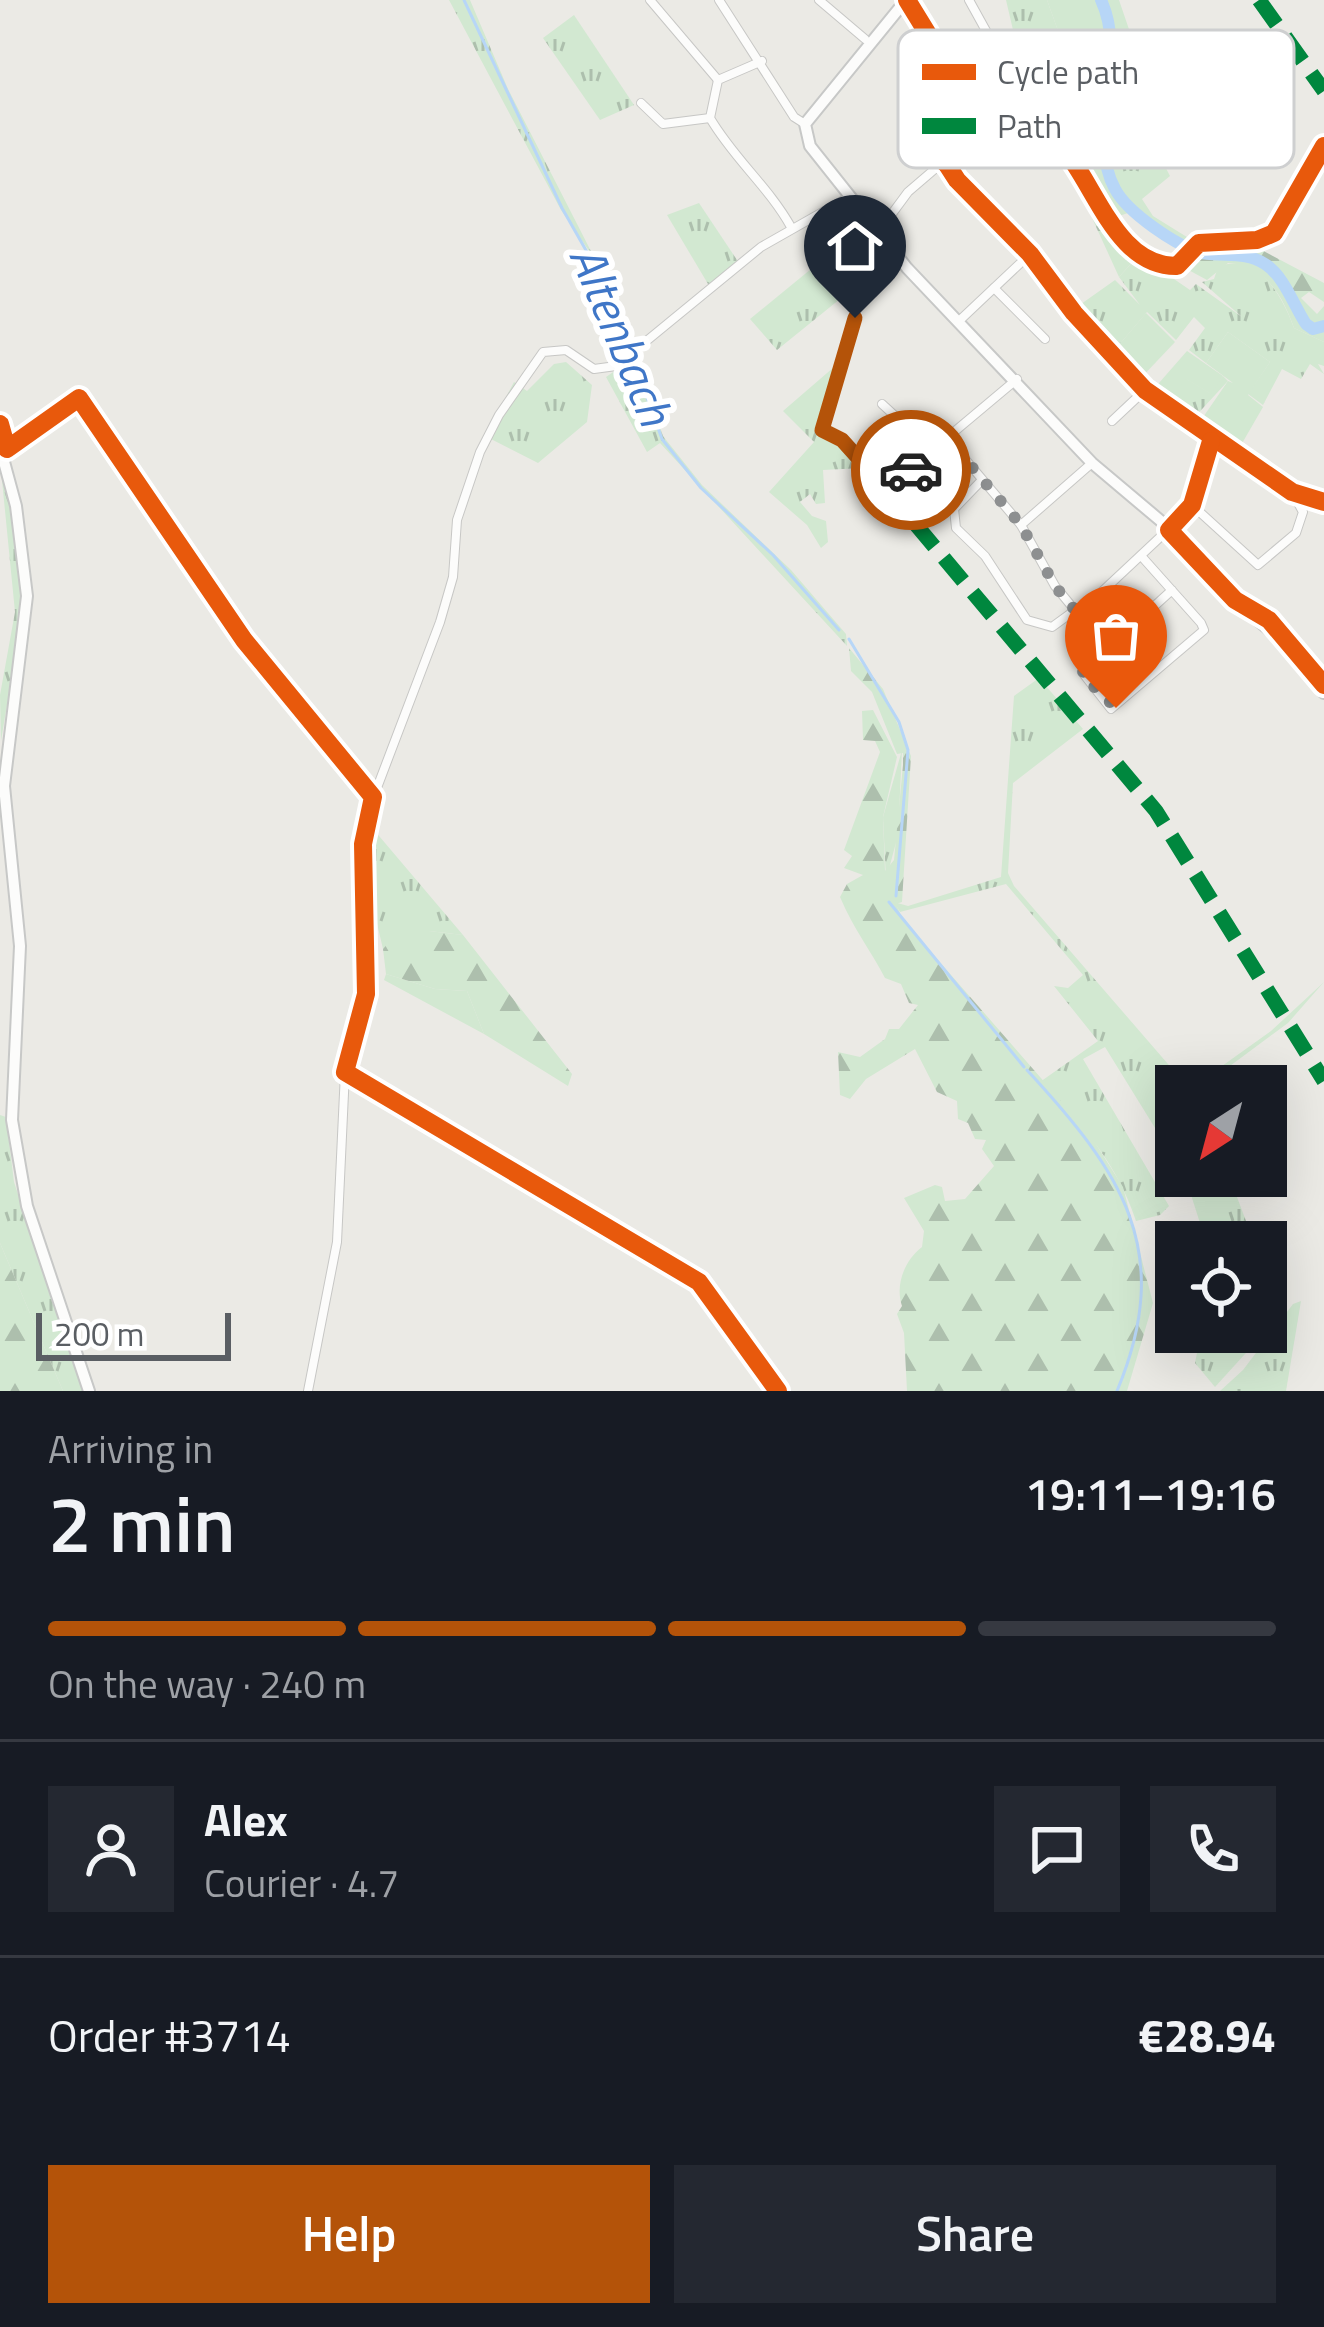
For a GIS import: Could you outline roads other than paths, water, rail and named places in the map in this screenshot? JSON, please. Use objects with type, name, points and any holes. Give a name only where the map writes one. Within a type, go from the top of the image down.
[{"type":"main road","points":[[907,0],[805,124],[810,146],[878,234],[1092,463],[1169,530],[1238,604],[1278,637],[1324,693]]},
{"type":"main road","points":[[1075,168],[1134,247],[1156,263],[1181,262],[1199,243],[1257,240],[1274,233],[1324,146]]},
{"type":"main road","points":[[0,447],[16,506],[26,596],[4,774],[20,946],[12,1120],[27,1206],[89,1391]]},
{"type":"street","points":[[650,0],[718,80]]},
{"type":"street","points":[[719,0],[794,116],[805,124]]},
{"type":"street","points":[[820,0],[865,39]]},
{"type":"street","points":[[907,0],[925,30]]},
{"type":"street","points":[[969,0],[986,30]]},
{"type":"street","points":[[718,80],[762,61]]},
{"type":"street","points":[[718,80],[710,118],[736,160],[771,191],[791,227]]},
{"type":"street","points":[[641,103],[663,124],[710,118]]},
{"type":"street","points":[[938,168],[908,192],[878,234],[822,430],[842,440],[886,489],[1017,378]]},
{"type":"street","points":[[949,168],[1030,254],[1074,314],[1145,390],[1301,504],[1296,532],[1258,565],[1192,505]]},
{"type":"street","points":[[308,1391],[337,1242],[344,1072],[366,994],[364,822],[440,622],[453,577],[457,520],[499,416],[543,352],[566,350],[600,370],[629,356],[691,299],[791,227],[850,197]]},
{"type":"street","points":[[959,321],[1030,254]]},
{"type":"street","points":[[994,288],[1045,340]]},
{"type":"street","points":[[1112,421],[1145,390]]},
{"type":"street","points":[[882,404],[933,451]]},
{"type":"street","points":[[948,439],[1021,525],[1075,613],[1107,649]]},
{"type":"street","points":[[981,481],[953,509],[959,534],[985,556],[1027,620],[1052,627],[1143,558],[1192,505],[1211,441]]},
{"type":"street","points":[[1021,525],[1092,463]]},
{"type":"street","points":[[1143,558],[1172,590],[1203,632],[1114,710],[1081,674],[1172,590]]},
{"type":"waterway","name":"Altenbach","points":[[464,0],[562,208],[604,282],[631,349]]},
{"type":"waterway","points":[[1101,0],[1109,30]]},
{"type":"waterway","points":[[1107,168],[1121,198],[1154,227],[1203,253],[1250,257],[1265,264],[1306,324],[1313,329],[1324,326]]},
{"type":"waterway","name":"Altenbach","points":[[633,359],[662,439],[701,488],[773,555],[839,630]]},
{"type":"waterway","name":"Altenbach","points":[[849,639],[899,722],[908,750],[896,896]]},
{"type":"waterway","name":"Altenbach","points":[[889,902],[1024,1067]]},
{"type":"waterway","name":"Altenbach","points":[[1027,1070],[1089,1143],[1129,1216],[1139,1254],[1141,1296],[1134,1341],[1117,1391]]}]
